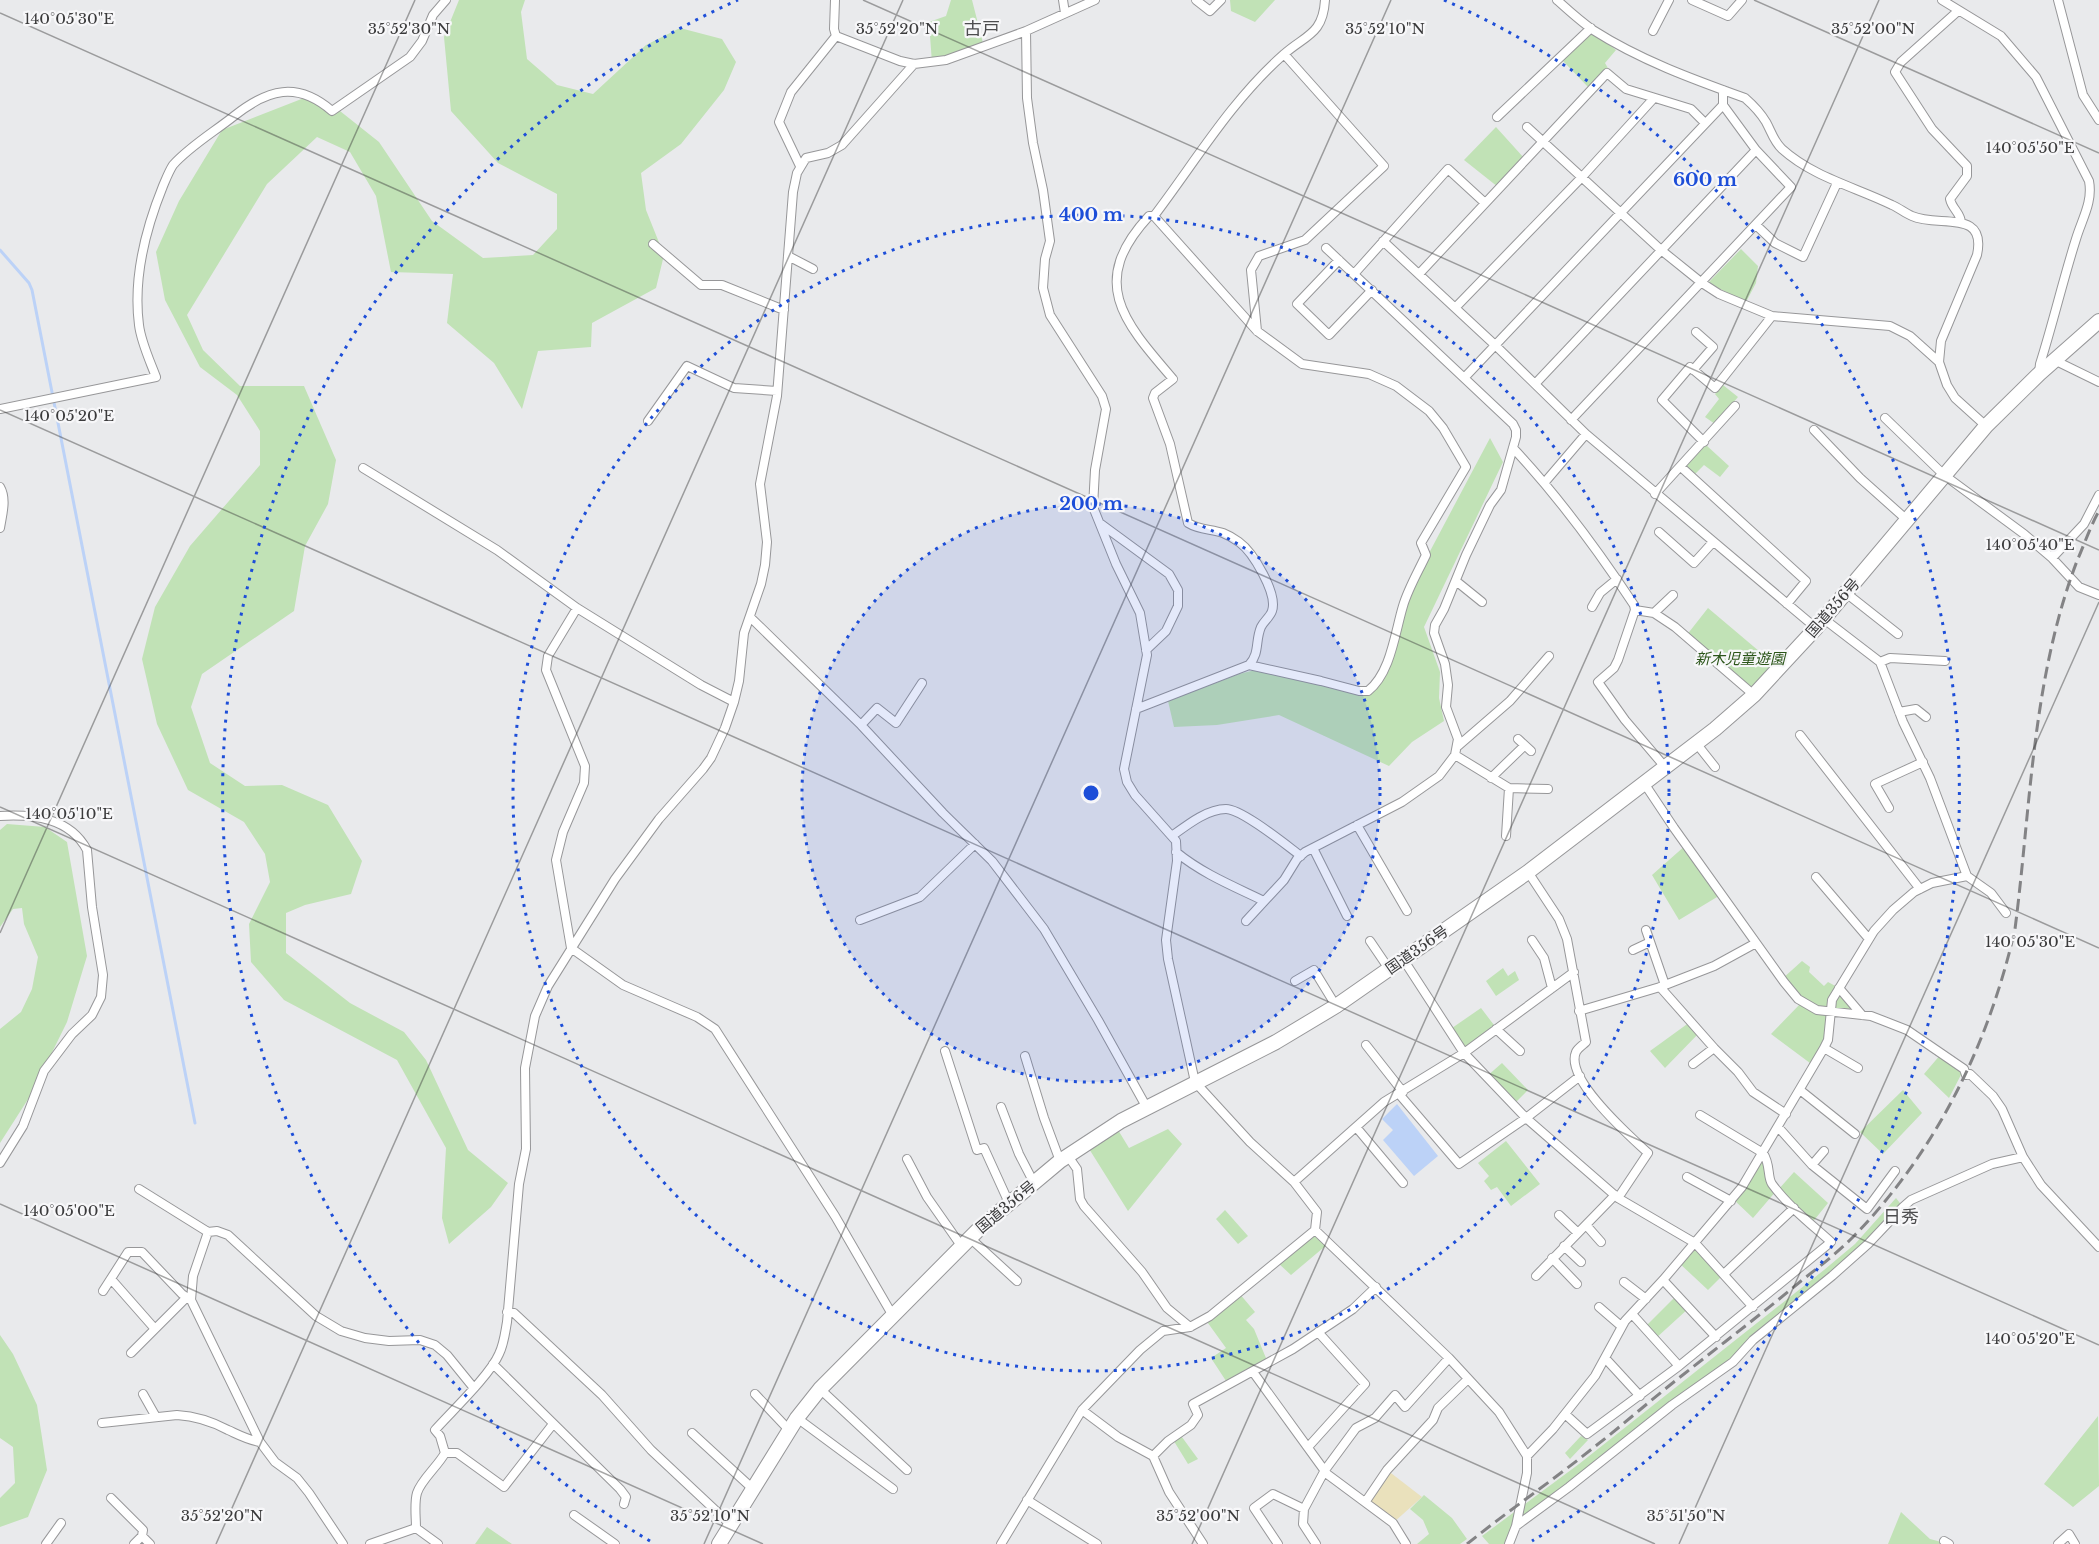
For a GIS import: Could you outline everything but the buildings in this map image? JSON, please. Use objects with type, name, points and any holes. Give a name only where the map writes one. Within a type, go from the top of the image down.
[{"type":"highway","name":"国道356号","points":[[719,1544],[789,1430],[820,1389],[966,1242],[1009,1203],[1064,1159],[1121,1121],[1276,1042],[1336,1006],[1527,872],[1696,743],[1754,695],[1820,624],[1986,426],[2054,360],[2099,321]]},
{"type":"street","points":[[0,409],[156,377],[139,327],[138,292],[141,261],[155,205],[171,167],[252,102],[278,92],[303,93],[319,99],[332,111],[410,57],[422,41],[433,15],[446,0]]},
{"type":"street","points":[[835,0],[834,29],[836,36]]},
{"type":"street","points":[[1063,0],[1065,13]]},
{"type":"street","points":[[836,36],[900,62],[914,64],[946,60],[1026,32],[1095,0]]},
{"type":"street","points":[[1196,0],[1210,11],[1221,0]]},
{"type":"street","points":[[1136,709],[1249,665],[1256,657],[1257,639],[1261,626],[1272,610],[1266,579],[1247,550],[1239,542],[1223,534],[1195,527],[1188,522],[1170,444],[1153,398],[1155,393],[1173,379],[1146,348],[1120,306],[1116,273],[1119,261],[1134,232],[1149,216],[1154,216],[1244,93],[1284,54],[1319,26],[1324,14],[1325,0]]},
{"type":"street","points":[[1557,0],[1591,28],[1662,67],[1745,98],[1754,106],[1778,145],[1837,183],[1892,205],[1913,217],[1967,224],[1978,234],[1980,243],[1977,255],[1941,341],[1939,362],[1947,385],[1955,398],[1986,426]]},
{"type":"street","points":[[1653,31],[1669,0]]},
{"type":"street","points":[[1692,0],[1728,16],[1742,0]]},
{"type":"street","points":[[1942,0],[2001,36],[2036,77],[2089,181],[2091,192],[2089,204],[2077,237],[2039,374]]},
{"type":"street","points":[[2058,0],[2083,95],[2099,120]]},
{"type":"street","points":[[1958,11],[1901,62],[1895,72],[1932,129],[1967,166],[1967,176],[1950,199],[1951,205],[1961,218],[1961,223]]},
{"type":"street","points":[[1497,117],[1591,28]]},
{"type":"street","points":[[1001,1544],[1082,1410],[1140,1350],[1163,1331],[1190,1327],[1225,1304],[1315,1230],[1317,1212],[1294,1182],[1250,1142],[1196,1082],[1168,959],[1166,940],[1177,861],[1176,841],[1135,795],[1127,782],[1124,769],[1147,655],[1140,613],[1116,564],[1093,507],[1095,470],[1106,409],[1102,396],[1050,315],[1044,288],[1045,259],[1050,241],[1027,98],[1026,32]]},
{"type":"street","points":[[800,166],[779,122],[791,92],[836,36]]},
{"type":"street","points":[[1257,331],[1251,270],[1259,256],[1305,240],[1384,166],[1284,54]]},
{"type":"street","points":[[416,1528],[418,1490],[445,1453],[440,1436],[435,1430],[493,1364],[503,1344],[519,1184],[526,1149],[525,1068],[540,1002],[571,948],[634,851],[711,758],[734,702],[739,681],[744,633],[765,565],[767,542],[760,484],[777,391],[793,192],[800,166],[806,158],[828,153],[842,146],[914,64]]},
{"type":"street","points":[[1419,274],[1607,73],[1626,88],[1690,109],[1705,123]]},
{"type":"street","points":[[1571,420],[1791,187],[1756,150],[1723,105],[1723,90]]},
{"type":"street","points":[[1455,308],[1583,176],[1654,98]]},
{"type":"street","points":[[1465,377],[1723,105]]},
{"type":"street","points":[[1527,127],[1544,140],[1661,250],[1702,283],[1726,298],[1772,316],[1890,326],[1910,336],[1939,362]]},
{"type":"street","points":[[1535,384],[1756,150]]},
{"type":"street","points":[[1354,274],[1448,169],[1485,203]]},
{"type":"street","points":[[1756,225],[1775,243],[1803,257],[1837,183]]},
{"type":"street","points":[[1154,216],[1257,331],[1302,364],[1369,375],[1396,386],[1429,411],[1443,428],[1466,467],[1421,543],[1426,555],[1403,606],[1394,647],[1374,687],[1368,691],[1359,691],[1249,665]]},
{"type":"street","points":[[1383,241],[1586,434],[1656,494],[1787,604],[1880,662],[1899,712],[1923,762],[1967,876],[1991,893],[2006,913]]},
{"type":"street","points":[[653,244],[701,285],[722,285],[784,310]]},
{"type":"street","points":[[1326,248],[1465,377],[1513,424],[1516,430],[1514,448],[1501,490],[1490,505],[1435,625],[1434,633],[1445,664],[1448,685],[1446,707],[1458,739],[1457,751]]},
{"type":"street","points":[[788,256],[813,269]]},
{"type":"street","points":[[1339,260],[1297,304],[1329,335],[1371,290]]},
{"type":"street","points":[[1704,442],[1662,400],[1690,367],[1715,388],[1772,316]]},
{"type":"street","points":[[1693,370],[1713,346],[1696,332]]},
{"type":"street","points":[[2054,360],[2099,382]]},
{"type":"street","points":[[648,421],[687,366],[734,388],[777,391]]},
{"type":"street","points":[[1656,494],[1736,406]]},
{"type":"street","points":[[1885,418],[1944,475],[2024,534],[2052,558],[2079,587],[2099,595]]},
{"type":"street","points":[[1814,430],[1860,478],[1907,520]]},
{"type":"street","points":[[1545,482],[1586,434]]},
{"type":"street","points":[[1514,448],[1545,482],[1598,549],[1634,605],[1635,610],[1618,660],[1614,668],[1599,682],[1625,720],[1665,767]]},
{"type":"street","points":[[1680,467],[1806,581],[1787,604]]},
{"type":"street","points":[[363,468],[497,550],[577,608],[701,685],[734,702]]},
{"type":"street","points":[[0,487],[3,491],[3,511],[0,528]]},
{"type":"street","points":[[2052,558],[2084,524],[2099,495]]},
{"type":"street","points":[[1099,522],[1169,574],[1178,590],[1178,606],[1166,631],[1146,650]]},
{"type":"street","points":[[1659,532],[1694,563],[1713,542]]},
{"type":"street","points":[[1592,607],[1600,593],[1617,579]]},
{"type":"street","points":[[1456,581],[1482,602]]},
{"type":"street","points":[[1846,593],[1898,634]]},
{"type":"street","points":[[1654,613],[1673,595]]},
{"type":"street","points":[[577,608],[548,656],[546,670],[585,766],[584,783],[563,832],[556,860],[571,948],[623,985],[697,1017],[715,1029],[835,1216],[893,1316]]},
{"type":"street","points":[[1635,610],[1654,613],[1686,636],[1754,695]]},
{"type":"street","points":[[750,617],[861,725],[992,861],[1044,929],[1098,1020],[1146,1108]]},
{"type":"street","points":[[1246,921],[1284,880],[1301,856],[1402,802],[1439,776],[1457,751],[1510,701],[1550,656]]},
{"type":"street","points":[[1880,662],[1890,658],[1945,661]]},
{"type":"street","points":[[861,725],[877,708],[896,723],[922,683]]},
{"type":"street","points":[[1899,712],[1916,708],[1926,717]]},
{"type":"street","points":[[1800,735],[1920,889]]},
{"type":"street","points":[[1696,743],[1714,767]]},
{"type":"street","points":[[1491,778],[1524,745]]},
{"type":"street","points":[[1457,751],[1491,778],[1509,788],[1548,789]]},
{"type":"street","points":[[1889,808],[1875,784],[1923,762]]},
{"type":"street","points":[[1644,783],[1798,999],[1817,1010],[1872,1016],[1907,1030],[1964,1069],[1966,1075],[1970,1074],[1983,1085],[2001,1108],[2023,1157],[2041,1185],[2099,1247]]},
{"type":"street","points":[[1506,836],[1509,788]]},
{"type":"street","points":[[1172,836],[1193,821],[1227,809],[1242,815],[1301,856]]},
{"type":"street","points":[[0,816],[15,815],[55,821],[77,835],[83,842],[87,850],[92,907],[104,975],[101,997],[92,1015],[72,1034],[44,1071],[22,1126],[0,1162]]},
{"type":"street","points":[[1357,825],[1394,899],[1407,910]]},
{"type":"street","points":[[860,920],[920,897],[975,844]]},
{"type":"street","points":[[1313,848],[1347,916]]},
{"type":"street","points":[[1176,852],[1195,867],[1264,901]]},
{"type":"street","points":[[1527,872],[1559,919],[1568,939],[1586,1042],[1576,1051],[1575,1058],[1580,1076],[1594,1099],[1648,1153],[1617,1196],[1536,1276]]},
{"type":"street","points":[[1527,1456],[1553,1429],[1595,1376],[1621,1326],[1731,1200],[1763,1153],[1828,1040],[1832,999],[1869,939],[1893,910],[1920,889],[1932,883],[1967,876]]},
{"type":"street","points":[[1816,877],[1869,939]]},
{"type":"street","points":[[1646,930],[1662,986],[1753,1092],[1786,1114]]},
{"type":"street","points":[[1532,940],[1544,958],[1552,988]]},
{"type":"street","points":[[1370,941],[1389,969]]},
{"type":"street","points":[[1633,950],[1650,942]]},
{"type":"street","points":[[1579,1011],[1662,986],[1714,966],[1756,943]]},
{"type":"street","points":[[1404,959],[1464,1053],[1526,1119],[1617,1196],[1695,1243],[1753,1307]]},
{"type":"street","points":[[1295,981],[1314,970],[1336,1006]]},
{"type":"street","points":[[1294,1182],[1384,1102],[1464,1053],[1574,972]]},
{"type":"street","points":[[1839,988],[1862,1015]]},
{"type":"street","points":[[1496,1029],[1520,1051]]},
{"type":"street","points":[[1366,1044],[1401,1093],[1458,1164],[1526,1119],[1580,1076]]},
{"type":"street","points":[[1693,1064],[1714,1048]]},
{"type":"street","points":[[1824,1048],[1858,1068]]},
{"type":"street","points":[[945,1052],[977,1150],[984,1148],[1009,1203]]},
{"type":"street","points":[[1025,1056],[1044,1118],[1064,1159],[1077,1169],[1080,1199],[1084,1206],[1142,1272],[1167,1308],[1190,1327]]},
{"type":"street","points":[[1800,1090],[1855,1134]]},
{"type":"street","points":[[1001,1107],[1019,1154],[1034,1183]]},
{"type":"street","points":[[1565,1414],[1587,1434],[1716,1337],[1831,1242],[1770,1182],[1768,1161],[1763,1153],[1700,1115]]},
{"type":"street","points":[[1356,1127],[1403,1183]]},
{"type":"street","points":[[1778,1127],[1812,1165],[1867,1209],[1895,1171]]},
{"type":"street","points":[[1812,1165],[1824,1151]]},
{"type":"street","points":[[1516,1526],[1672,1405],[1733,1362],[1753,1340],[1859,1252],[1911,1200],[1992,1164],[2023,1157]]},
{"type":"street","points":[[907,1159],[927,1197],[966,1242],[1017,1281]]},
{"type":"street","points":[[1687,1177],[1731,1200]]},
{"type":"street","points":[[139,1189],[208,1232],[218,1231],[228,1235],[316,1316],[341,1331],[389,1341],[420,1340],[435,1345],[447,1355],[473,1387]]},
{"type":"street","points":[[1724,1274],[1794,1208]]},
{"type":"street","points":[[1559,1215],[1578,1233]]},
{"type":"street","points":[[1586,1225],[1601,1242]]},
{"type":"street","points":[[1315,1230],[1449,1358],[1499,1412],[1527,1456],[1527,1473],[1516,1526],[1509,1544]]},
{"type":"street","points":[[131,1353],[189,1298],[193,1276],[208,1232]]},
{"type":"street","points":[[1564,1246],[1581,1262]]},
{"type":"street","points":[[103,1291],[128,1252],[142,1252],[189,1298],[260,1442],[275,1462],[297,1478],[343,1544]]},
{"type":"street","points":[[1552,1258],[1576,1284]]},
{"type":"street","points":[[111,1279],[155,1329]]},
{"type":"street","points":[[1663,1280],[1716,1337]]},
{"type":"street","points":[[1624,1282],[1646,1299]]},
{"type":"street","points":[[1153,1456],[1168,1441],[1191,1425],[1198,1415],[1193,1404],[1253,1372],[1318,1332],[1353,1309],[1376,1287]]},
{"type":"street","points":[[1599,1307],[1621,1326]]},
{"type":"street","points":[[507,1312],[514,1313],[602,1395],[651,1450],[730,1525]]},
{"type":"street","points":[[1632,1314],[1679,1366]]},
{"type":"street","points":[[1309,1446],[1365,1384],[1318,1332]]},
{"type":"street","points":[[1316,1544],[1303,1524],[1304,1509],[1324,1470],[1356,1428],[1375,1418],[1395,1395],[1405,1407],[1449,1358]]},
{"type":"street","points":[[1605,1358],[1640,1396]]},
{"type":"street","points":[[493,1364],[620,1489],[626,1497],[624,1504]]},
{"type":"street","points":[[1253,1372],[1309,1446],[1324,1470],[1393,1523],[1406,1544]]},
{"type":"street","points":[[1366,1501],[1387,1470],[1433,1420],[1438,1408],[1468,1379]]},
{"type":"street","points":[[820,1389],[907,1470]]},
{"type":"street","points":[[143,1394],[156,1417]]},
{"type":"street","points":[[755,1394],[789,1430]]},
{"type":"street","points":[[1082,1410],[1119,1437],[1153,1456],[1169,1492],[1203,1544]]},
{"type":"street","points":[[102,1423],[189,1416],[227,1429],[252,1441],[260,1442]]},
{"type":"street","points":[[797,1418],[893,1489]]},
{"type":"street","points":[[445,1453],[458,1453],[504,1486],[553,1425]]},
{"type":"street","points":[[692,1433],[753,1489]]},
{"type":"street","points":[[1278,1544],[1254,1509],[1273,1494],[1304,1509]]},
{"type":"street","points":[[111,1498],[143,1530],[142,1536],[134,1544]]},
{"type":"street","points":[[1027,1500],[1097,1544]]},
{"type":"street","points":[[574,1515],[615,1544]]},
{"type":"street","points":[[46,1544],[61,1523]]},
{"type":"street","points":[[370,1544],[416,1528]]},
{"type":"street","points":[[416,1528],[438,1544]]},
{"type":"street","points":[[2058,1544],[2069,1534],[2075,1544]]},
{"type":"street","points":[[142,1536],[150,1544]]},
{"type":"green space","points":[[459,0],[525,0],[521,12],[527,59],[557,85],[593,94],[646,45],[680,28],[722,39],[736,62],[724,90],[681,144],[641,173],[646,210],[664,255],[656,288],[592,323],[591,347],[538,351],[522,409],[494,363],[447,323],[453,274],[391,272],[376,196],[350,152],[317,137],[267,184],[187,315],[203,350],[240,386],[304,386],[336,460],[328,504],[305,546],[294,611],[202,674],[191,707],[210,763],[245,786],[282,785],[328,805],[362,861],[351,894],[305,905],[286,913],[286,953],[350,1003],[404,1032],[426,1060],[468,1150],[508,1183],[491,1207],[449,1244],[442,1218],[446,1148],[397,1060],[284,1000],[251,962],[249,924],[270,882],[265,854],[244,822],[188,790],[157,724],[142,659],[155,607],[190,546],[260,465],[260,431],[237,395],[200,367],[165,300],[156,252],[179,201],[222,130],[304,98],[340,111],[379,142],[432,221],[483,258],[533,255],[557,229],[557,194],[498,163],[451,111],[444,37]]},
{"type":"green space","points":[[951,0],[972,0],[984,47],[932,63],[929,22],[946,16]]},
{"type":"green space","points":[[1230,0],[1275,0],[1255,22],[1231,11]]},
{"type":"green space","points":[[1591,31],[1616,50],[1605,63],[1609,70],[1589,88],[1563,61]]},
{"type":"green space","points":[[1496,127],[1524,158],[1498,187],[1464,160]]},
{"type":"green space","points":[[1741,249],[1758,266],[1756,283],[1746,302],[1708,283]]},
{"type":"green space","points":[[1723,385],[1738,397],[1715,424],[1705,417],[1719,399],[1715,394]]},
{"type":"green space","points":[[1490,438],[1503,462],[1424,627],[1440,672],[1439,698],[1444,721],[1412,742],[1389,766],[1279,715],[1217,725],[1174,727],[1168,701],[1239,674],[1259,669],[1365,690],[1380,679],[1419,572]]},
{"type":"green space","points":[[1706,445],[1729,466],[1720,477],[1704,465],[1694,475],[1685,467]]},
{"type":"green space","name":"新木児童遊園","points":[[1708,608],[1779,668],[1754,695],[1686,636]]},
{"type":"green space","points":[[7,824],[45,827],[67,842],[87,956],[67,1022],[32,1093],[0,1143],[0,1029],[21,1012],[32,989],[38,957],[24,924],[22,908],[13,909],[0,927],[0,830]]},
{"type":"green space","points":[[1686,845],[1722,894],[1679,920],[1652,875]]},
{"type":"green space","points":[[1802,961],[1810,967],[1809,972],[1824,986],[1828,982],[1839,988],[1862,1015],[1831,1012],[1828,1040],[1814,1066],[1771,1034],[1802,1002],[1782,979]]},
{"type":"green space","points":[[1503,968],[1508,976],[1515,971],[1519,980],[1496,996],[1486,981]]},
{"type":"green space","points":[[1481,1008],[1497,1029],[1464,1053],[1452,1028]]},
{"type":"green space","points":[[1690,1022],[1700,1032],[1665,1068],[1650,1051]]},
{"type":"green space","points":[[1941,1054],[1964,1069],[1949,1098],[1924,1074]]},
{"type":"green space","points":[[1502,1063],[1528,1090],[1513,1105],[1486,1077]]},
{"type":"green space","points":[[1903,1090],[1922,1113],[1883,1154],[1860,1132]]},
{"type":"green space","points":[[1115,1125],[1129,1148],[1168,1129],[1182,1144],[1128,1211],[1086,1144]]},
{"type":"green space","points":[[1506,1141],[1540,1184],[1511,1206],[1497,1187],[1491,1190],[1484,1181],[1489,1176],[1478,1163]]},
{"type":"green space","points":[[1763,1153],[1778,1190],[1794,1172],[1828,1203],[1811,1224],[1777,1190],[1753,1218],[1733,1199]]},
{"type":"green space","points":[[1896,1198],[1903,1207],[1733,1362],[1516,1526],[1509,1544],[1489,1544],[1482,1536],[1579,1464],[1824,1270],[1855,1244]]},
{"type":"green space","points":[[1225,1210],[1248,1236],[1238,1244],[1216,1219]]},
{"type":"green space","points":[[1315,1230],[1329,1243],[1291,1275],[1277,1262]]},
{"type":"green space","points":[[1695,1243],[1724,1274],[1708,1290],[1678,1262]]},
{"type":"green space","points":[[1239,1293],[1255,1312],[1246,1320],[1254,1329],[1268,1363],[1228,1384],[1211,1358],[1226,1348],[1205,1319]]},
{"type":"green space","points":[[1677,1295],[1689,1308],[1655,1339],[1644,1328]]},
{"type":"green space","points":[[0,1335],[13,1354],[37,1405],[47,1470],[28,1517],[0,1527],[0,1498],[15,1483],[13,1447],[0,1438]]},
{"type":"green space","points":[[2098,1416],[2099,1486],[2073,1507],[2044,1484]]},
{"type":"green space","points":[[1179,1433],[1198,1459],[1188,1464],[1172,1438]]},
{"type":"green space","points":[[1581,1436],[1588,1440],[1570,1459],[1565,1453]]},
{"type":"green space","points":[[1424,1495],[1452,1518],[1467,1539],[1460,1544],[1417,1544],[1429,1534],[1423,1520],[1410,1509]]},
{"type":"green space","points":[[1901,1512],[1930,1539],[1949,1544],[1888,1544]]},
{"type":"green space","points":[[487,1527],[512,1544],[475,1544]]},
{"type":"sand","points":[[1387,1470],[1422,1497],[1393,1523],[1366,1501]]},
{"type":"water","points":[[1397,1104],[1438,1156],[1414,1176],[1383,1140],[1393,1130],[1382,1119]]},
{"type":"waterway","points":[[0,250],[29,283],[32,290],[195,1123]]},
{"type":"railway","points":[[1467,1544],[1605,1439],[1841,1249],[1883,1204],[1934,1133],[1974,1055],[2004,972],[2015,929],[2035,743],[2051,651],[2062,606],[2077,561],[2099,511]]},
{"type":"district","name":"古戸","points":[[982,29]]},
{"type":"district","name":"日秀","points":[[1901,1217]]}]
